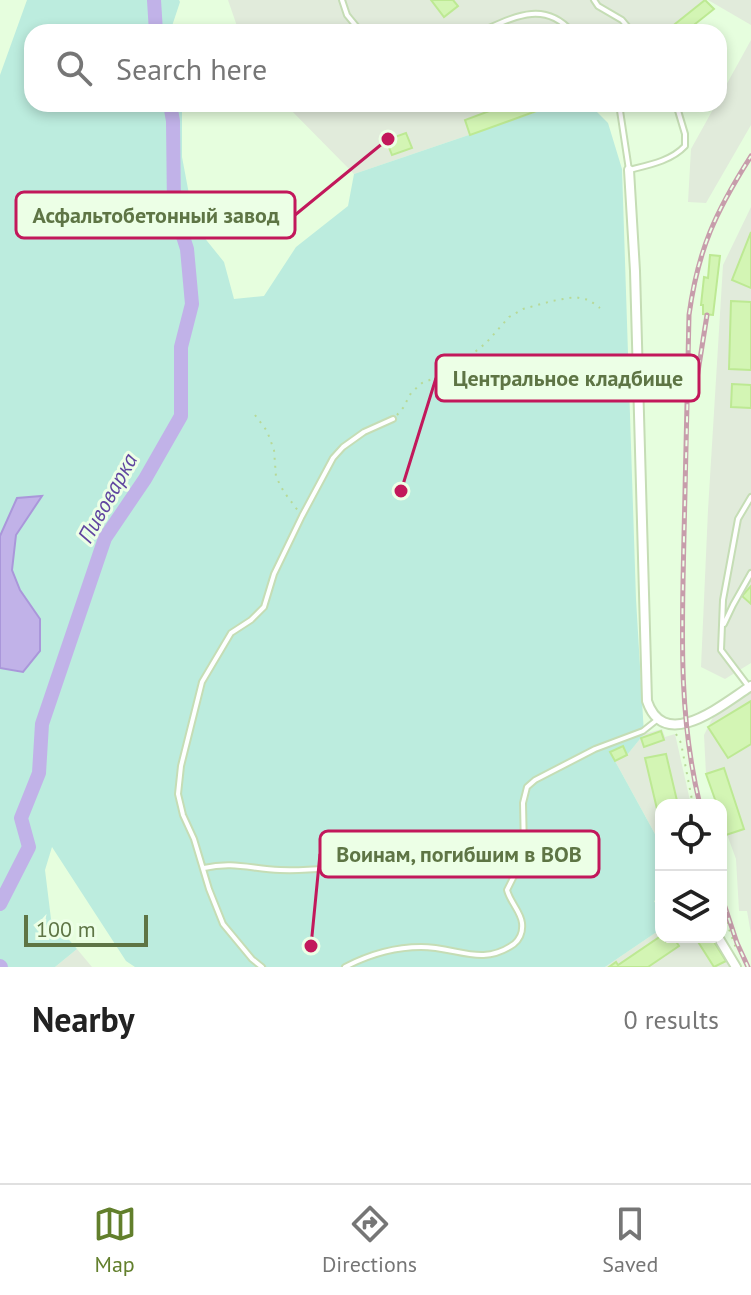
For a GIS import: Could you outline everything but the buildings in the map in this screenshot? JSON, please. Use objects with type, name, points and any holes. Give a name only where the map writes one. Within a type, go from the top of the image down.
[{"type":"street","points":[[629,170],[635,271],[647,701],[658,719],[678,725],[694,722],[750,686]]},
{"type":"street","points":[[722,943],[735,966]]},
{"type":"lane","points":[[342,0],[347,15],[354,24]]},
{"type":"lane","points":[[594,0],[625,24]]},
{"type":"lane","points":[[498,24],[521,14],[535,12],[555,16],[566,24]]},
{"type":"lane","points":[[620,112],[629,170],[678,154],[685,146],[678,112]]},
{"type":"lane","points":[[262,967],[223,924],[183,815],[178,794],[181,766],[202,682],[231,633],[264,607],[274,574],[333,458],[364,432],[393,419]]},
{"type":"lane","points":[[750,686],[721,650],[723,600],[738,519],[751,497]]},
{"type":"lane","points":[[722,629],[751,573]]},
{"type":"lane","points":[[345,967],[387,949],[424,947],[480,959],[496,957],[510,948],[520,938],[523,924],[507,890],[524,850],[523,803],[527,787],[595,749],[643,731],[658,719]]},
{"type":"lane","points":[[204,868],[235,864],[286,870],[376,861]]},
{"type":"lane","points":[[723,967],[735,966]]},
{"type":"path","points":[[393,419],[422,383],[450,372],[486,343],[509,317],[523,309],[575,297],[589,300],[600,308]]},
{"type":"path","points":[[255,415],[267,431],[274,450],[276,477],[302,516]]},
{"type":"path","points":[[667,724],[681,743],[692,799]]},
{"type":"path","points":[[727,923],[737,950]]},
{"type":"shaded area","points":[[27,0],[179,0],[173,24],[24,24],[24,112],[182,112],[182,157],[195,226],[224,262],[234,299],[264,296],[296,247],[348,206],[354,174],[536,112],[597,112],[608,123],[622,169],[636,599],[644,734],[627,755],[615,761],[655,834],[655,933],[605,967],[135,967],[126,961],[52,847],[45,870],[51,919],[77,949],[55,967],[0,967],[0,668],[23,672],[40,619],[20,590],[12,570],[16,535],[41,496],[17,498],[0,536],[0,75]]},
{"type":"shaded area","points":[[228,0],[705,0],[675,24],[236,24]]},
{"type":"shaded area","points":[[708,0],[751,0],[751,25]]},
{"type":"shaded area","points":[[751,40],[751,125],[706,203],[688,202],[691,149],[712,112],[727,112],[727,84]]},
{"type":"shaded area","points":[[293,112],[536,112],[354,174]]},
{"type":"shaded area","points":[[751,207],[751,663],[725,679],[701,667],[708,510],[723,265]]},
{"type":"shaded area","points":[[42,496],[16,535],[12,570],[20,590],[40,619],[40,651],[23,672],[0,668],[0,536],[17,498]]},
{"type":"shaded area","points":[[751,692],[751,934],[747,911],[739,911],[736,859],[727,834],[727,799],[715,799],[706,774],[704,735],[714,715]]},
{"type":"shaded area","points":[[662,729],[665,737],[675,734],[690,799],[655,799],[655,834],[615,761],[627,755],[644,734]]},
{"type":"shaded area","points":[[655,933],[655,943],[715,943],[730,967],[605,967]]},
{"type":"shaded area","points":[[77,949],[92,967],[55,967]]},
{"type":"waterway","name":"Пивоварка","points":[[154,0],[156,24]]},
{"type":"waterway","name":"Пивоварка","points":[[0,904],[29,847],[21,818],[39,773],[42,724],[105,538],[145,479],[181,416],[181,347],[192,304],[187,249],[174,208],[171,112]]},
{"type":"railway","points":[[699,799],[688,738],[683,671],[689,315],[710,231],[751,156]]},
{"type":"railway","points":[[697,378],[707,315]]},
{"type":"railway","points":[[727,913],[748,967]]},
{"type":"place","name":"Асфальтобетонный завод","points":[[388,139]]},
{"type":"place","name":"Центральное кладбище","points":[[401,491]]},
{"type":"place","name":"Воинам, погибшим в ВОВ","points":[[311,946]]}]
